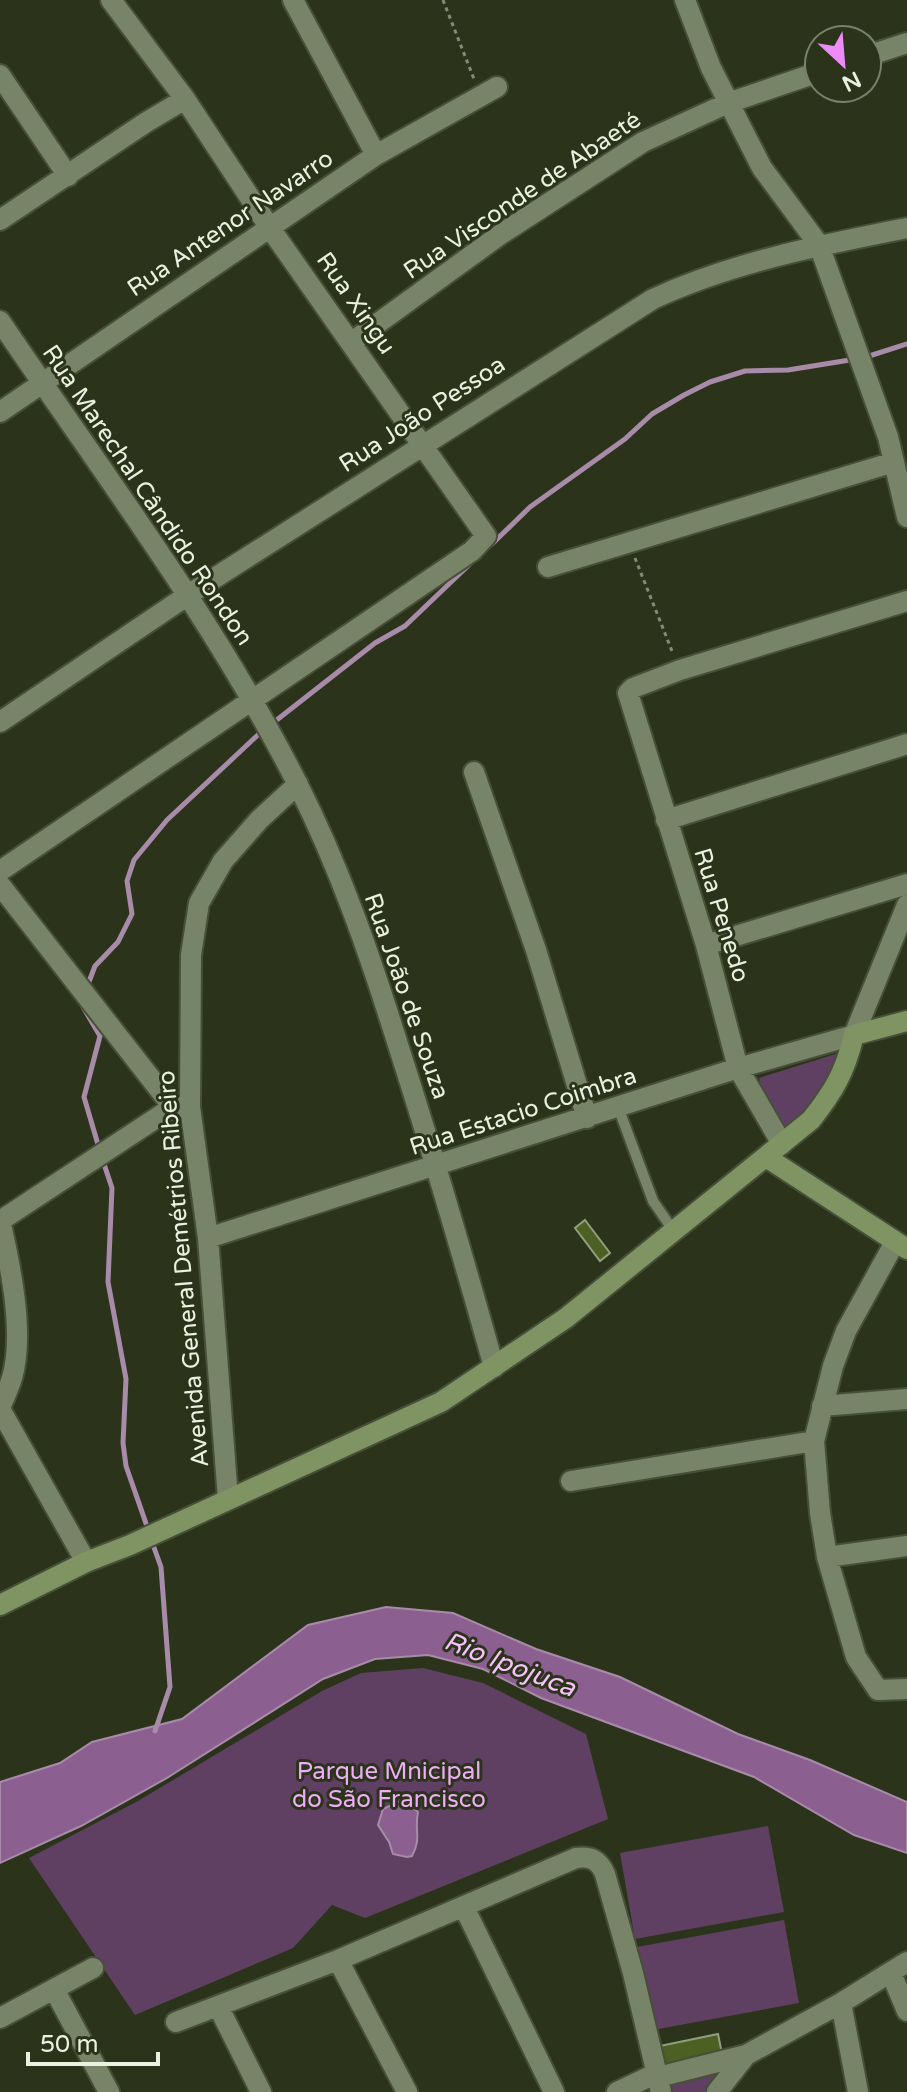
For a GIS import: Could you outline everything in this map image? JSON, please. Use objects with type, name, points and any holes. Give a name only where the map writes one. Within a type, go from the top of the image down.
[{"type":"street","name":"Rua Xingu","points":[[111,0],[185,99],[270,228],[486,536],[472,551],[251,700]]},
{"type":"street","points":[[293,0],[376,155]]},
{"type":"street","points":[[685,0],[711,68],[762,168],[819,245],[864,370],[898,434],[894,462],[907,517]]},
{"type":"street","points":[[883,51],[907,43]]},
{"type":"street","points":[[0,75],[68,176]]},
{"type":"street","name":"Rua Visconde de Abaeté","points":[[352,342],[501,234],[643,142],[728,103],[803,77]]},
{"type":"street","name":"Rua Antenor Navarro","points":[[0,412],[376,155],[488,90]]},
{"type":"street","points":[[0,220],[185,99]]},
{"type":"street","name":"Rua João Pessoa","points":[[0,722],[188,595],[653,299],[687,283],[819,245],[907,228]]},
{"type":"street","name":"Rua Marechal Cândido Rondon","points":[[0,321],[188,595],[298,784]]},
{"type":"street","points":[[548,567],[894,462]]},
{"type":"street","points":[[680,670],[907,601]]},
{"type":"street","name":"Rua Penedo","points":[[680,670],[633,688],[628,693],[706,945],[738,1068],[774,1150]]},
{"type":"street","points":[[0,871],[251,700]]},
{"type":"street","points":[[666,820],[907,744]]},
{"type":"street","points":[[474,772],[532,935],[587,1118]]},
{"type":"street","name":"Avenida General Demétrios Ribeiro","points":[[228,1499],[208,1238],[181,1107],[191,955],[199,903],[223,861],[259,820],[298,784]]},
{"type":"street","name":"Rua João de Souza","points":[[298,784],[353,911],[437,1166],[494,1367]]},
{"type":"street","points":[[706,945],[907,884]]},
{"type":"street","points":[[0,885],[6,906],[181,1107],[0,1220],[15,1312],[16,1350],[12,1378],[0,1408],[86,1562]]},
{"type":"street","points":[[0,1605],[86,1562],[130,1545],[441,1402],[566,1318],[811,1120],[832,1094],[845,1069],[854,1035],[907,905]]},
{"type":"street","points":[[854,1035],[907,1021]]},
{"type":"street","name":"Rua Estacio Coimbra","points":[[208,1238],[738,1068],[854,1035]]},
{"type":"street","points":[[774,1150],[901,1246],[846,1331],[814,1441],[827,1557],[856,1657],[878,1690],[907,1689]]},
{"type":"street","points":[[822,1406],[907,1399]]},
{"type":"street","points":[[571,1481],[814,1441]]},
{"type":"street","points":[[827,1557],[907,1546]]},
{"type":"street","points":[[176,2022],[219,2008],[576,1858],[586,1857],[601,1865],[605,1874],[659,2081]]},
{"type":"street","points":[[464,1907],[554,2092]]},
{"type":"street","points":[[338,1960],[407,2092]]},
{"type":"street","points":[[0,2018],[93,1968]]},
{"type":"street","points":[[617,2092],[746,2055],[899,1968],[907,2011]]},
{"type":"street","points":[[54,1989],[109,2092]]},
{"type":"street","points":[[841,2003],[858,2092]]},
{"type":"street","points":[[219,2008],[261,2092]]},
{"type":"street","points":[[717,2092],[746,2055]]},
{"type":"lane","points":[[618,1107],[653,1201],[673,1230]]},
{"type":"path","points":[[443,0],[488,90]]},
{"type":"path","points":[[629,544],[680,670]]},
{"type":"green space","points":[[845,1051],[831,1088],[776,1146],[759,1078]]},
{"type":"green space","name":"Parque Mnicipal do São Francisco","points":[[423,1668],[483,1683],[586,1734],[608,1819],[365,1918],[332,1905],[293,1948],[135,2015],[29,1858],[138,1801],[322,1691],[361,1673]]},
{"type":"green space","points":[[768,1826],[784,1912],[635,1939],[620,1853]]},
{"type":"green space","points":[[784,1920],[799,2003],[653,2030],[637,1947]]},
{"type":"green space","points":[[733,2067],[715,2092],[673,2092],[670,2078]]},
{"type":"water","name":"Rio Ipojuca","points":[[386,1607],[453,1613],[536,1649],[620,1677],[738,1734],[810,1760],[907,1802],[907,1853],[854,1835],[754,1777],[541,1698],[483,1669],[428,1655],[375,1659],[323,1679],[167,1778],[81,1826],[0,1863],[0,1782],[60,1763],[92,1742],[182,1719],[308,1625]]},
{"type":"water","points":[[400,1801],[407,1802],[418,1812],[417,1844],[412,1856],[407,1857],[393,1854],[378,1825],[383,1809]]},
{"type":"building","points":[[585,1220],[610,1253],[600,1261],[575,1228]]},
{"type":"building","points":[[718,2034],[723,2059],[660,2071],[655,2047]]},
{"type":"waterway","points":[[866,357],[907,344]]},
{"type":"waterway","points":[[492,544],[530,507],[625,439],[652,414],[684,395],[710,382],[745,371],[788,370],[856,359]]},
{"type":"waterway","points":[[278,719],[375,643],[405,626],[473,561]]},
{"type":"waterway","points":[[87,987],[95,966],[118,942],[132,914],[127,881],[134,860],[167,820],[261,732]]},
{"type":"waterway","points":[[83,1007],[100,1036],[84,1097],[99,1148]]},
{"type":"waterway","points":[[102,1158],[112,1188],[108,1282],[126,1379],[123,1443],[126,1466],[149,1532]]},
{"type":"waterway","points":[[152,1542],[161,1567],[170,1687],[155,1731]]}]
